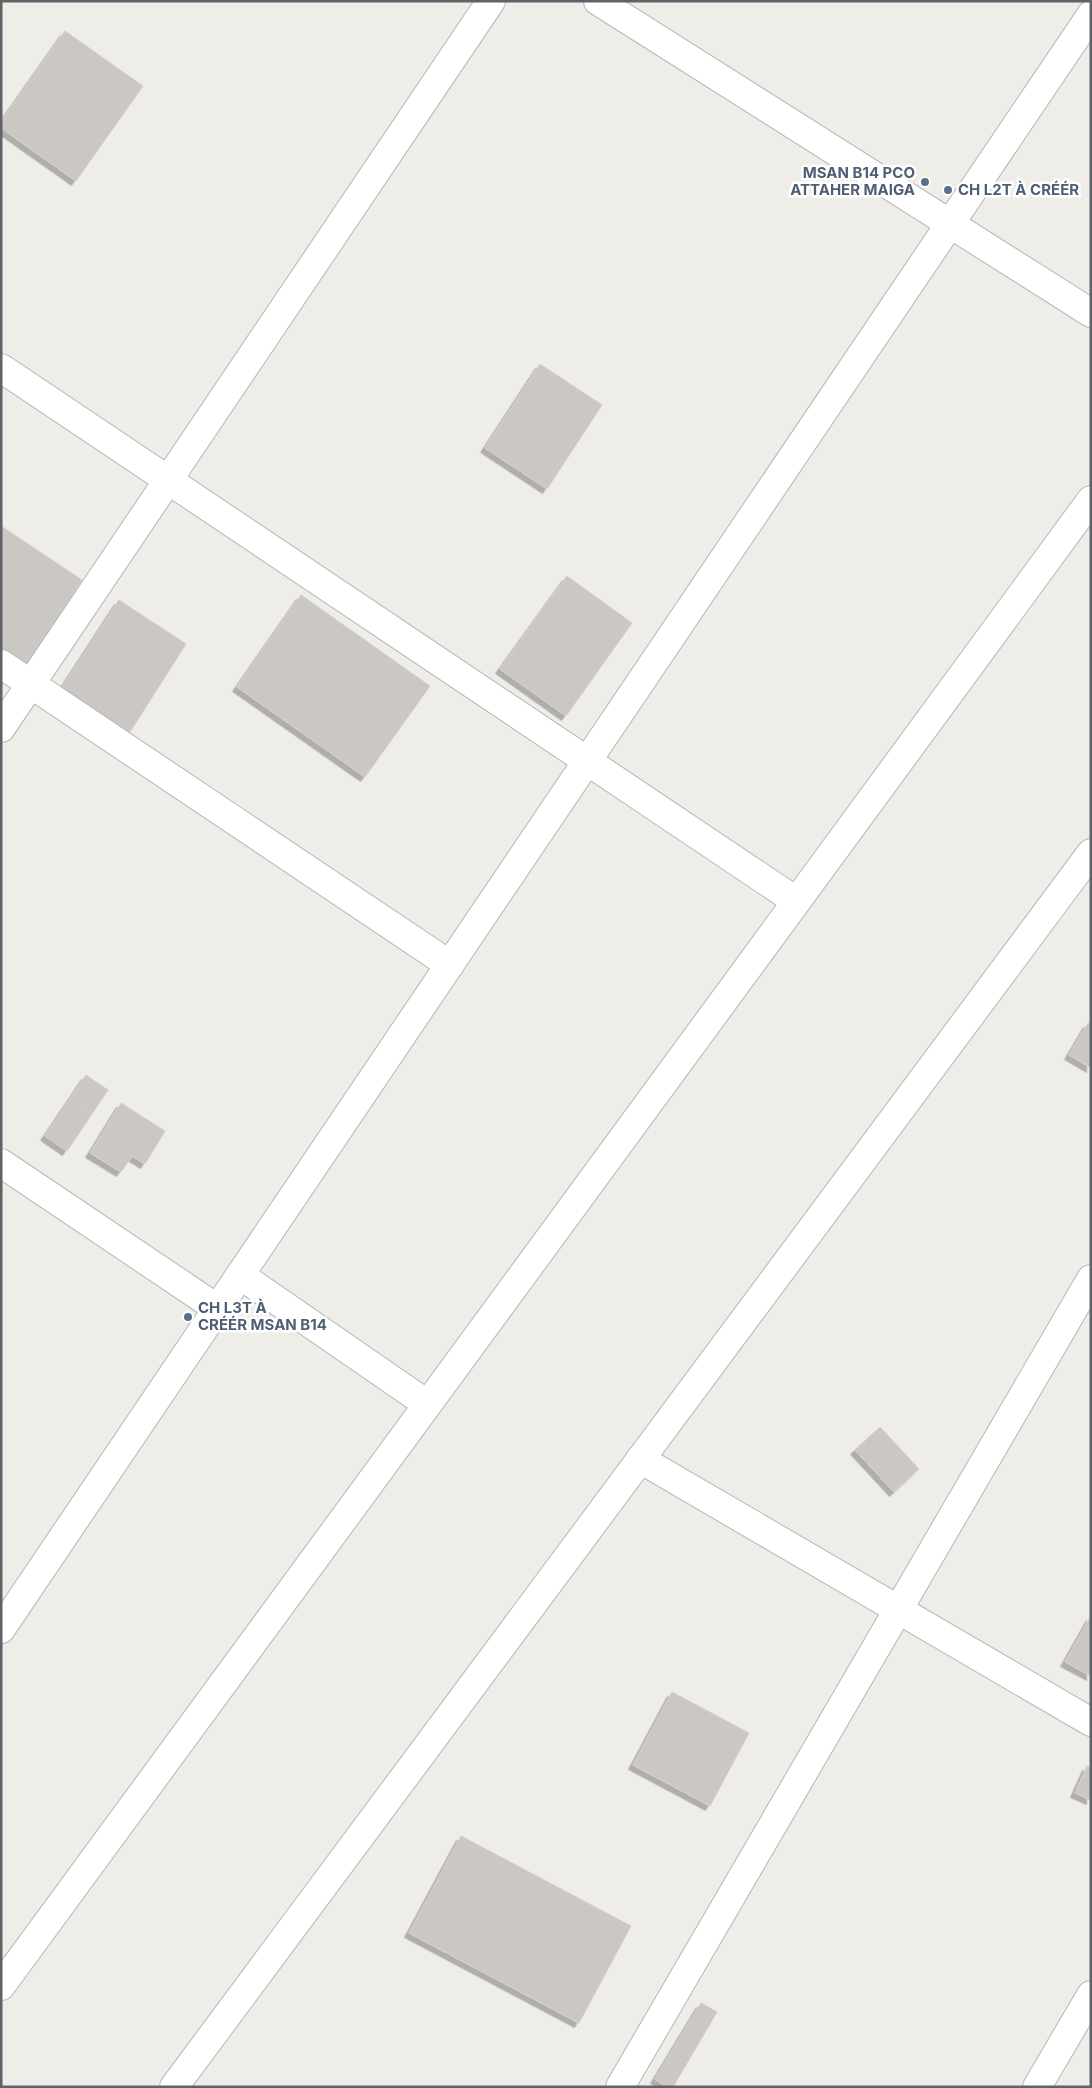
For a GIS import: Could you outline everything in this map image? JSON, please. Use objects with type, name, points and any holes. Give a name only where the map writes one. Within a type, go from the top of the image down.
[{"type":"street","points":[[1,728],[491,1]]},
{"type":"street","points":[[598,1],[1091,313]]},
{"type":"street","points":[[1,1629],[1091,15]]},
{"type":"street","points":[[1,368],[796,902]]},
{"type":"street","points":[[4,1978],[1091,500]]},
{"type":"street","points":[[1,664],[450,965]]},
{"type":"street","points":[[174,2087],[1091,853]]},
{"type":"street","points":[[1,1163],[218,1309]]},
{"type":"street","points":[[240,1275],[427,1404]]},
{"type":"street","points":[[620,2087],[1091,1279]]},
{"type":"street","points":[[640,1459],[1091,1722]]},
{"type":"street","points":[[1037,2087],[1091,1995]]},
{"type":"building","points":[[65,31],[143,86],[76,181],[1,128],[1,122]]},
{"type":"building","points":[[540,364],[602,405],[547,489],[485,448]]},
{"type":"building","points":[[1,526],[82,580],[25,669],[1,653]]},
{"type":"building","points":[[567,576],[632,623],[566,716],[500,669]]},
{"type":"building","points":[[301,595],[430,686],[365,777],[237,687]]},
{"type":"building","points":[[119,600],[186,644],[128,735],[60,691]]},
{"type":"building","points":[[1088,1023],[1091,1025],[1091,1068],[1069,1055]]},
{"type":"building","points":[[86,1075],[108,1090],[92,1114],[70,1099]]},
{"type":"building","points":[[70,1099],[92,1114],[67,1151],[45,1136]]},
{"type":"building","points":[[121,1103],[165,1131],[145,1164],[132,1156],[121,1172],[90,1153]]},
{"type":"building","points":[[880,1427],[919,1469],[894,1492],[855,1450]]},
{"type":"building","points":[[1091,1616],[1091,1676],[1065,1662]]},
{"type":"building","points":[[672,1692],[749,1733],[710,1806],[633,1765]]},
{"type":"building","points":[[1087,1766],[1091,1768],[1091,1800],[1075,1793]]},
{"type":"building","points":[[461,1836],[631,1926],[579,2023],[409,1933]]},
{"type":"building","points":[[701,2003],[717,2012],[673,2087],[667,2087],[655,2079]]},
{"type":"place","name":"MSAN B14 PCO ATTAHER MAIGA","points":[[925,182]]},
{"type":"place","name":"CH L2T À CRÉÉR","points":[[948,190]]},
{"type":"place","name":"CH L3T À CRÉÉR MSAN B14","points":[[188,1317]]}]
